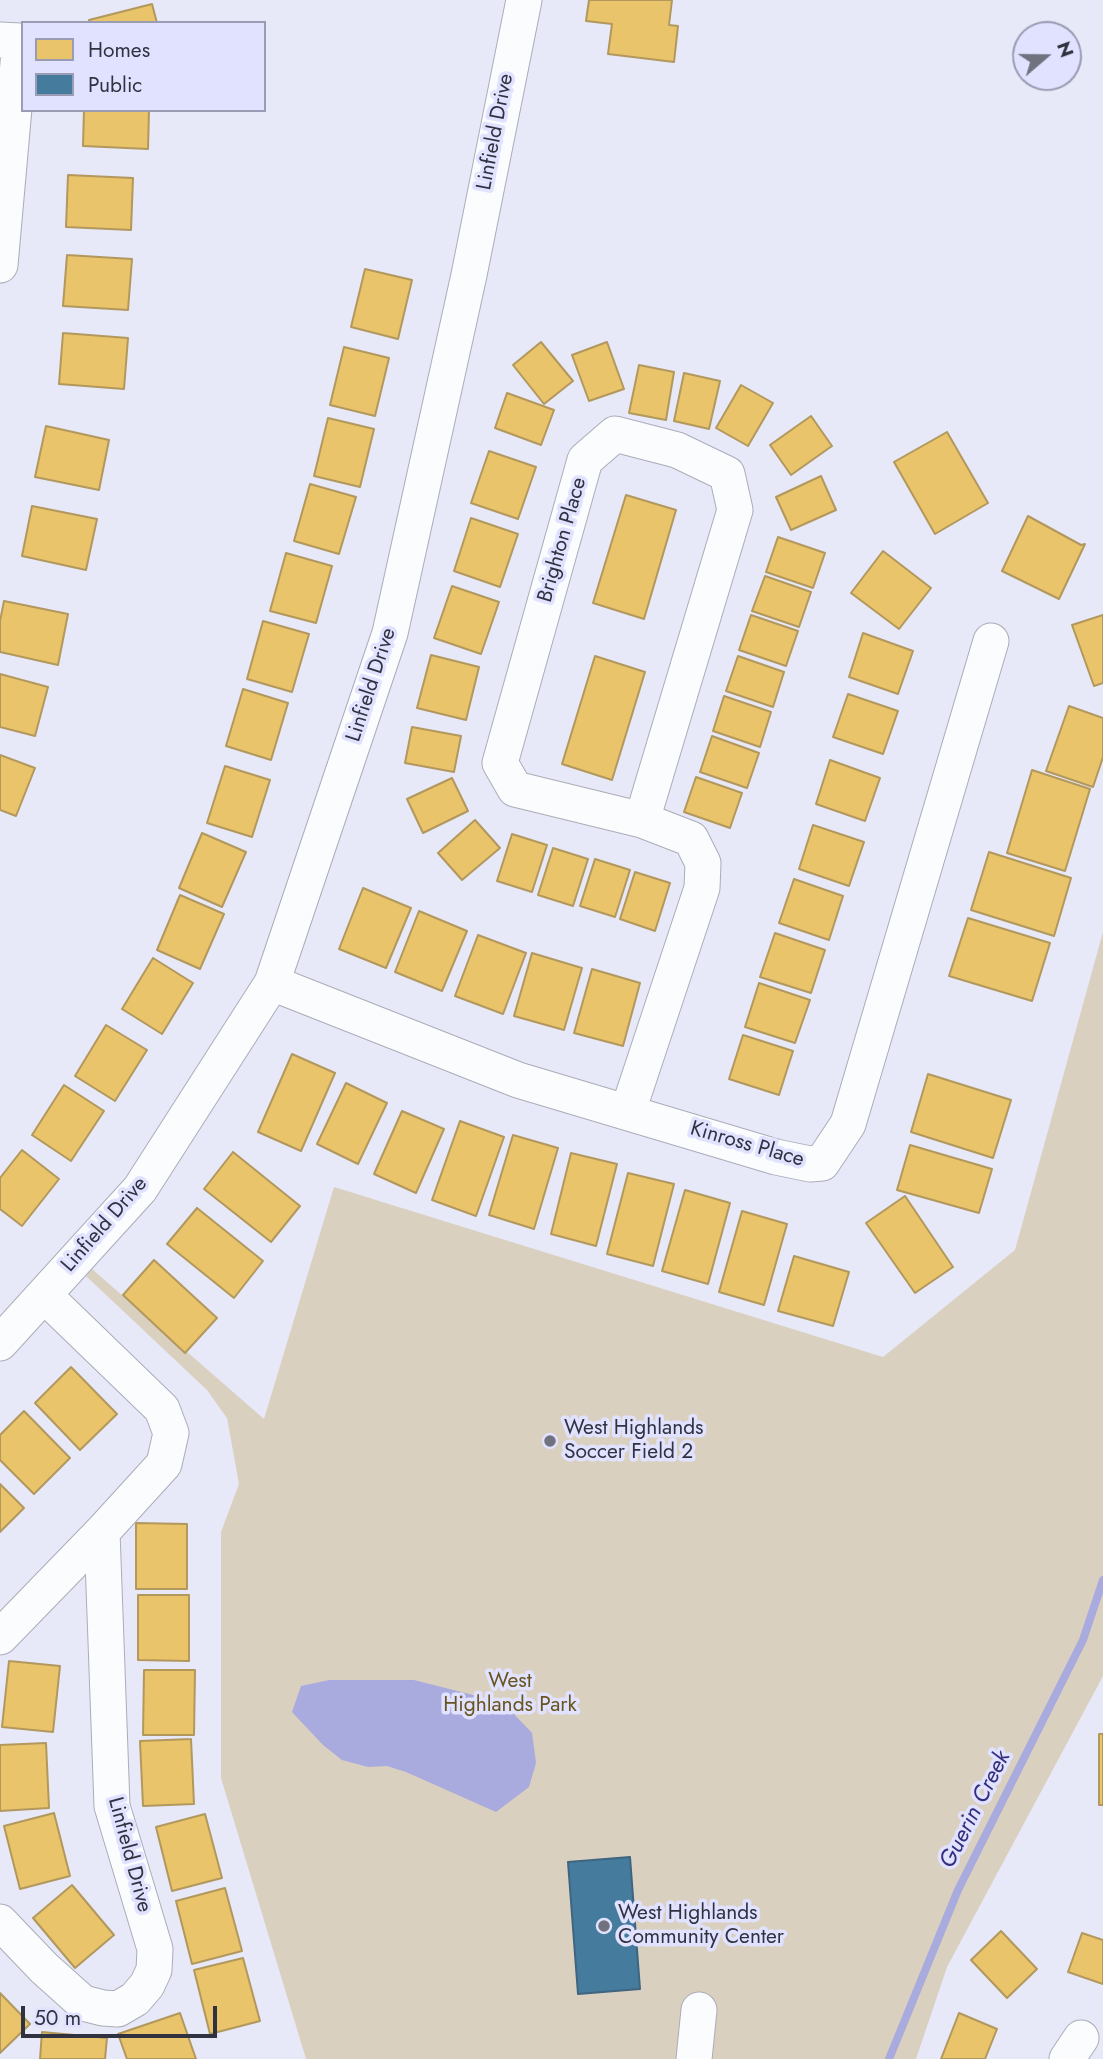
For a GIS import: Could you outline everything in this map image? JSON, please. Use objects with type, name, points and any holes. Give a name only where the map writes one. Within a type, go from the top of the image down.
[{"type":"street","name":"Linfield Drive","points":[[0,1343],[140,1189],[272,983],[390,633],[469,275],[523,0]]},
{"type":"street","points":[[0,40],[20,41],[0,265]]},
{"type":"street","name":"Brighton Place","points":[[628,1111],[702,888],[703,863],[691,839],[642,820],[515,789],[500,763],[585,460],[615,434],[677,450],[727,474],[734,510],[642,820]]},
{"type":"street","name":"Kinross Place","points":[[272,983],[518,1080],[776,1157],[810,1164],[822,1163],[848,1124],[991,641]]},
{"type":"street","points":[[0,1637],[164,1464],[171,1433],[162,1409],[44,1295]]},
{"type":"street","name":"Linfield Drive","points":[[0,1922],[44,1968],[83,2003],[118,2009],[135,1999],[148,1985],[154,1970],[155,1949],[112,1806],[102,1532]]},
{"type":"street","points":[[694,2059],[699,2010]]},
{"type":"green space","name":"West Highlands Park","points":[[1103,932],[1103,1676],[947,1967],[916,2059],[306,2059],[221,1778],[221,1532],[239,1484],[227,1418],[207,1390],[86,1276],[92,1269],[264,1419],[334,1187],[883,1357],[1015,1250]]},
{"type":"water","points":[[329,1680],[414,1680],[477,1696],[497,1713],[510,1710],[532,1733],[536,1763],[529,1787],[496,1812],[406,1772],[387,1766],[368,1767],[342,1760],[323,1745],[292,1712],[301,1686]]},
{"type":"building: Homes","points":[[589,0],[672,0],[669,25],[678,26],[674,62],[608,54],[612,24],[586,21]]},
{"type":"building: Homes","points":[[152,4],[156,21],[89,21]]},
{"type":"building: Homes","points":[[84,112],[149,112],[148,149],[83,146]]},
{"type":"building: Homes","points":[[68,175],[133,178],[131,230],[66,227]]},
{"type":"building: Homes","points":[[67,255],[132,259],[128,310],[63,306]]},
{"type":"building: Homes","points":[[365,269],[412,280],[398,339],[351,327]]},
{"type":"building: Homes","points":[[63,333],[128,338],[124,389],[59,384]]},
{"type":"building: Homes","points":[[541,342],[573,381],[544,404],[513,365]]},
{"type":"building: Homes","points":[[607,342],[624,389],[589,401],[572,355]]},
{"type":"building: Homes","points":[[344,347],[389,358],[375,416],[330,405]]},
{"type":"building: Homes","points":[[639,365],[674,372],[666,420],[629,413]]},
{"type":"building: Homes","points":[[684,373],[720,381],[709,429],[674,421]]},
{"type":"building: Homes","points":[[741,385],[773,403],[748,446],[716,428]]},
{"type":"building: Homes","points":[[507,393],[554,410],[541,445],[495,428]]},
{"type":"building: Homes","points":[[811,416],[832,446],[791,475],[770,445]]},
{"type":"building: Homes","points":[[328,418],[374,429],[360,487],[314,476]]},
{"type":"building: Homes","points":[[46,426],[109,440],[99,490],[35,477]]},
{"type":"building: Homes","points":[[947,432],[988,503],[935,534],[894,462]]},
{"type":"building: Homes","points":[[489,451],[536,467],[518,519],[471,503]]},
{"type":"building: Homes","points":[[821,476],[836,510],[791,530],[776,497]]},
{"type":"building: Homes","points":[[310,484],[356,497],[339,554],[294,541]]},
{"type":"building: Homes","points":[[626,495],[676,510],[644,619],[593,603]]},
{"type":"building: Homes","points":[[32,506],[97,519],[86,570],[22,556]]},
{"type":"building: Homes","points":[[1028,516],[1081,545],[1085,544],[1059,599],[1002,571]]},
{"type":"building: Homes","points":[[471,518],[518,534],[500,587],[454,571]]},
{"type":"building: Homes","points":[[778,537],[825,553],[813,588],[766,572]]},
{"type":"building: Homes","points":[[883,551],[931,588],[899,629],[851,593]]},
{"type":"building: Homes","points":[[286,553],[332,566],[316,623],[270,611]]},
{"type":"building: Homes","points":[[765,576],[811,592],[799,627],[752,611]]},
{"type":"building: Homes","points":[[452,586],[499,602],[481,654],[434,638]]},
{"type":"building: Homes","points":[[4,601],[68,614],[58,665],[0,652],[0,621]]},
{"type":"building: Homes","points":[[751,615],[798,631],[786,666],[739,650]]},
{"type":"building: Homes","points":[[1103,615],[1103,683],[1094,686],[1072,625]]},
{"type":"building: Homes","points":[[263,621],[309,634],[292,692],[247,679]]},
{"type":"building: Homes","points":[[863,633],[913,651],[898,694],[849,677]]},
{"type":"building: Homes","points":[[431,655],[479,667],[466,720],[417,708]]},
{"type":"building: Homes","points":[[595,656],[645,672],[612,780],[562,764]]},
{"type":"building: Homes","points":[[738,656],[784,672],[773,707],[726,691]]},
{"type":"building: Homes","points":[[0,674],[48,687],[35,736],[0,727]]},
{"type":"building: Homes","points":[[243,689],[288,703],[271,760],[226,746]]},
{"type":"building: Homes","points":[[848,694],[898,711],[883,754],[833,737]]},
{"type":"building: Homes","points":[[724,696],[771,712],[760,747],[713,731]]},
{"type":"building: Homes","points":[[1069,706],[1103,718],[1103,757],[1093,787],[1046,771]]},
{"type":"building: Homes","points":[[412,727],[461,736],[454,772],[405,763]]},
{"type":"building: Homes","points":[[712,736],[759,753],[747,788],[700,772]]},
{"type":"building: Homes","points":[[0,755],[35,768],[16,816],[0,810]]},
{"type":"building: Homes","points":[[830,760],[880,778],[865,821],[816,804]]},
{"type":"building: Homes","points":[[225,766],[270,780],[252,837],[207,823]]},
{"type":"building: Homes","points":[[1032,770],[1090,789],[1065,871],[1007,853]]},
{"type":"building: Homes","points":[[696,777],[742,793],[730,828],[684,812]]},
{"type":"building: Homes","points":[[452,778],[468,811],[423,833],[407,799]]},
{"type":"building: Homes","points":[[475,820],[500,848],[462,880],[438,853]]},
{"type":"building: Homes","points":[[813,825],[864,842],[849,886],[799,869]]},
{"type":"building: Homes","points":[[202,833],[246,852],[222,907],[179,888]]},
{"type":"building: Homes","points":[[512,834],[547,845],[532,892],[497,881]]},
{"type":"building: Homes","points":[[553,848],[588,859],[573,906],[538,895]]},
{"type":"building: Homes","points":[[989,852],[1071,878],[1054,936],[971,910]]},
{"type":"building: Homes","points":[[595,859],[630,870],[615,917],[580,906]]},
{"type":"building: Homes","points":[[635,872],[670,883],[655,931],[620,919]]},
{"type":"building: Homes","points":[[794,879],[843,896],[829,940],[779,923]]},
{"type":"building: Homes","points":[[363,888],[411,908],[386,968],[339,949]]},
{"type":"building: Homes","points":[[180,895],[224,914],[200,969],[157,950]]},
{"type":"building: Homes","points":[[419,911],[467,931],[442,991],[395,972]]},
{"type":"building: Homes","points":[[968,918],[1050,943],[1032,1001],[949,976]]},
{"type":"building: Homes","points":[[775,933],[825,950],[811,993],[760,977]]},
{"type":"building: Homes","points":[[478,935],[526,953],[503,1014],[455,996]]},
{"type":"building: Homes","points":[[532,953],[582,968],[564,1030],[514,1016]]},
{"type":"building: Homes","points":[[153,958],[193,983],[162,1034],[122,1009]]},
{"type":"building: Homes","points":[[592,969],[640,983],[623,1046],[574,1033]]},
{"type":"building: Homes","points":[[759,983],[810,1000],[795,1043],[745,1027]]},
{"type":"building: Homes","points":[[106,1025],[147,1050],[115,1101],[75,1076]]},
{"type":"building: Homes","points":[[743,1035],[793,1051],[779,1095],[729,1079]]},
{"type":"building: Homes","points":[[292,1054],[335,1073],[301,1151],[258,1132]]},
{"type":"building: Homes","points":[[928,1074],[1011,1100],[993,1158],[911,1132]]},
{"type":"building: Homes","points":[[346,1083],[387,1103],[358,1164],[317,1144]]},
{"type":"building: Homes","points":[[64,1085],[104,1111],[71,1161],[32,1135]]},
{"type":"building: Homes","points":[[402,1111],[444,1129],[416,1193],[374,1174]]},
{"type":"building: Homes","points":[[460,1121],[504,1137],[476,1216],[432,1200]]},
{"type":"building: Homes","points":[[513,1135],[558,1148],[534,1229],[489,1215]]},
{"type":"building: Homes","points":[[910,1145],[992,1169],[979,1213],[897,1190]]},
{"type":"building: Homes","points":[[22,1150],[59,1179],[22,1226],[0,1209],[0,1178]]},
{"type":"building: Homes","points":[[233,1152],[300,1206],[271,1242],[204,1189]]},
{"type":"building: Homes","points":[[571,1153],[617,1164],[596,1246],[551,1234]]},
{"type":"building: Homes","points":[[628,1173],[674,1184],[653,1266],[607,1254]]},
{"type":"building: Homes","points":[[685,1190],[730,1203],[708,1284],[662,1271]]},
{"type":"building: Homes","points":[[905,1196],[953,1267],[915,1293],[866,1223]]},
{"type":"building: Homes","points":[[197,1208],[263,1261],[234,1298],[167,1244]]},
{"type":"building: Homes","points":[[742,1211],[787,1224],[764,1305],[719,1292]]},
{"type":"building: Homes","points":[[794,1256],[849,1272],[833,1326],[778,1311]]},
{"type":"building: Homes","points":[[154,1260],[217,1318],[185,1353],[123,1295]]},
{"type":"building: Homes","points":[[71,1367],[117,1414],[80,1450],[35,1403]]},
{"type":"building: Homes","points":[[24,1411],[70,1458],[34,1494],[0,1460],[0,1435]]},
{"type":"building: Homes","points":[[0,1484],[24,1508],[0,1532]]},
{"type":"building: Homes","points":[[136,1523],[187,1524],[187,1589],[136,1589]]},
{"type":"building: Homes","points":[[138,1595],[189,1595],[189,1661],[138,1660]]},
{"type":"building: Homes","points":[[9,1661],[60,1666],[53,1732],[2,1727]]},
{"type":"building: Homes","points":[[144,1670],[195,1670],[194,1735],[143,1735]]},
{"type":"building: Homes","points":[[1099,1734],[1103,1734],[1103,1805],[1099,1805]]},
{"type":"building: Homes","points":[[191,1739],[194,1804],[143,1806],[140,1741]]},
{"type":"building: Homes","points":[[46,1743],[49,1808],[0,1811],[0,1745]]},
{"type":"building: Homes","points":[[54,1813],[70,1876],[20,1889],[4,1826]]},
{"type":"building: Homes","points":[[205,1814],[222,1878],[172,1891],[156,1827]]},
{"type":"building: Homes","points":[[72,1885],[114,1935],[75,1968],[33,1918]]},
{"type":"building: Homes","points":[[225,1888],[242,1951],[192,1964],[176,1901]]},
{"type":"building: Homes","points":[[1001,1931],[1037,1969],[1007,1998],[971,1960]]},
{"type":"building: Homes","points":[[1082,1933],[1103,1940],[1103,1984],[1068,1972]]},
{"type":"building: Homes","points":[[243,1958],[260,2021],[210,2034],[194,1970]]},
{"type":"building: Homes","points":[[0,1993],[30,2024],[0,2053]]},
{"type":"building: Homes","points":[[180,2013],[196,2059],[127,2059],[118,2034]]},
{"type":"building: Homes","points":[[959,2013],[997,2029],[985,2059],[941,2059]]},
{"type":"building: Homes","points":[[42,2032],[107,2038],[105,2059],[40,2059]]},
{"type":"building: Public","name":"West Highlands Community Center","points":[[630,1857],[640,1989],[578,1994],[568,1862]]},
{"type":"waterway","name":"Guerin Creek","points":[[889,2059],[958,1890],[1083,1640],[1103,1580]]},
{"type":"place","name":"West Highlands Soccer Field 2","points":[[550,1441]]},
{"type":"place","name":"West Highlands Community Center","points":[[604,1926]]}]
